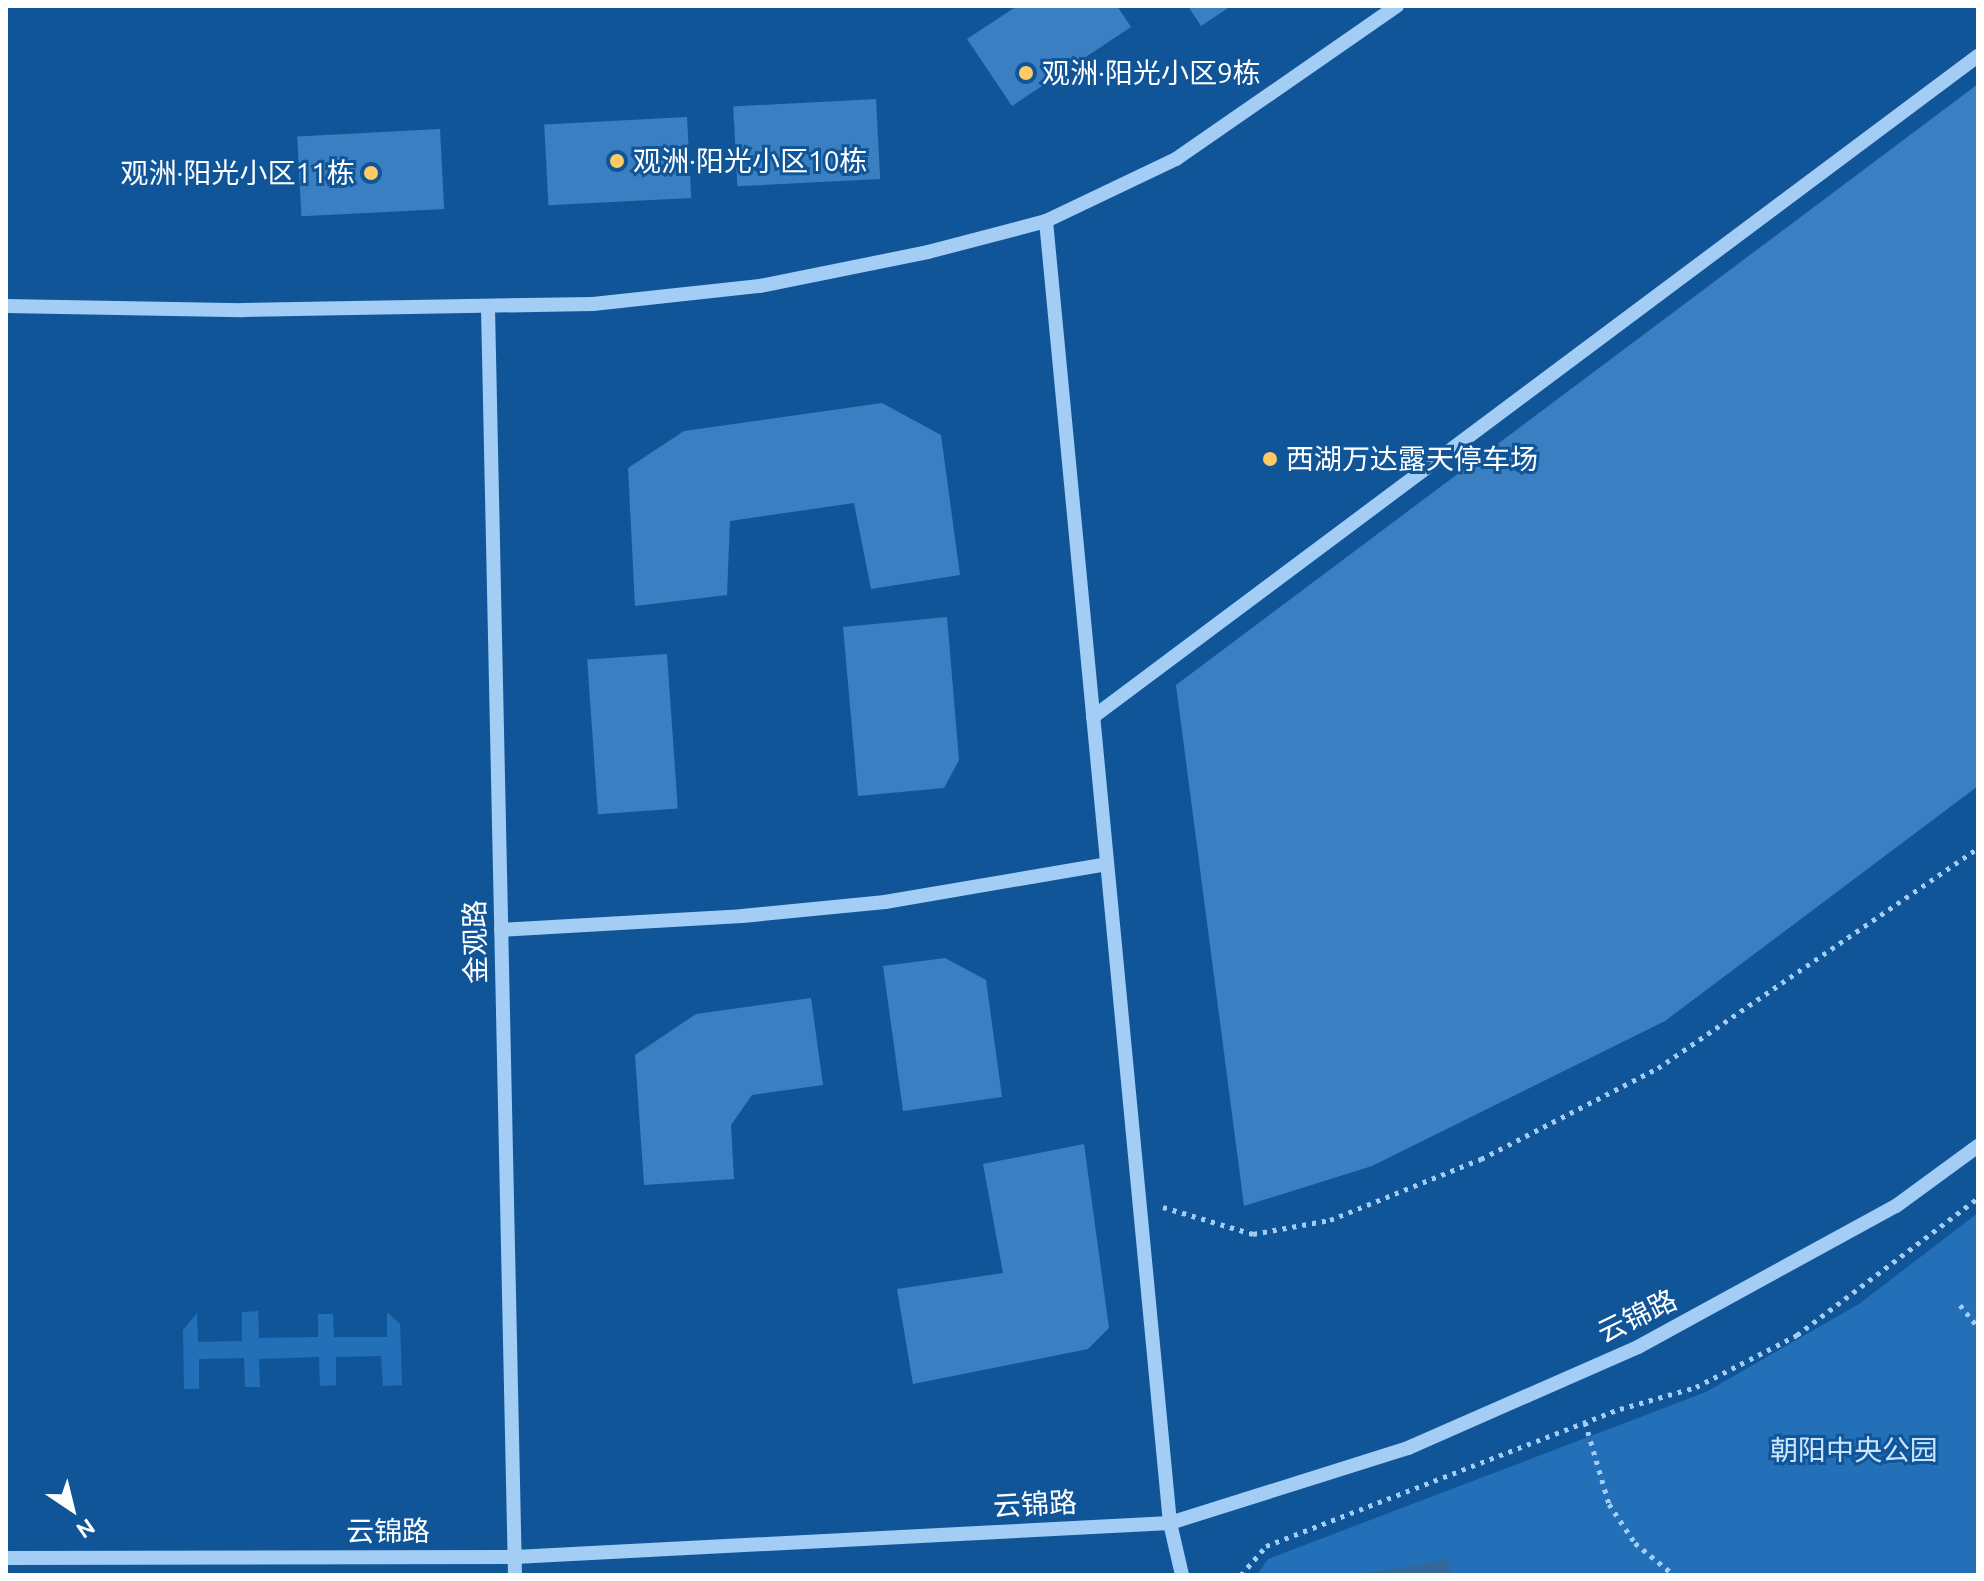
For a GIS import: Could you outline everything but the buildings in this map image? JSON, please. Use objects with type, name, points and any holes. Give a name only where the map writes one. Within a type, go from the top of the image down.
[{"type":"street","points":[[6,306],[488,308],[593,304],[760,286],[928,252],[1046,221],[1176,159],[1397,6]]},
{"type":"street","points":[[1093,717],[1978,56]]},
{"type":"street","points":[[1046,221],[1170,1523],[1182,1575]]},
{"type":"street","name":"金观路","points":[[488,308],[515,1575]]},
{"type":"street","points":[[501,930],[885,902],[1107,864]]},
{"type":"street","name":"云锦路","points":[[6,1558],[515,1557],[1170,1523],[1408,1448],[1638,1347],[1896,1206],[1978,1146]]},
{"type":"path","points":[[1139,1200],[1253,1234],[1330,1220],[1481,1159],[1658,1068],[1978,848]]},
{"type":"path","points":[[1241,1575],[1266,1546],[1585,1422],[1696,1387],[1797,1335],[1978,1198]]},
{"type":"path","points":[[1960,1305],[1978,1327]]},
{"type":"path","points":[[1585,1422],[1609,1504],[1635,1543],[1674,1575]]},
{"type":"green space","name":"朝阳中央公园","points":[[1978,1213],[1978,1575],[1257,1575],[1268,1559],[1706,1392],[1859,1304]]},
{"type":"green space","points":[[258,1311],[259,1338],[318,1337],[318,1314],[333,1314],[334,1337],[387,1337],[387,1312],[400,1324],[402,1385],[383,1386],[381,1356],[336,1357],[336,1385],[320,1386],[319,1357],[259,1359],[260,1387],[245,1387],[244,1358],[199,1359],[199,1389],[184,1389],[183,1330],[197,1313],[198,1342],[242,1341],[242,1312]]},
{"type":"shaded area","points":[[1447,1559],[1452,1575],[1344,1575],[1407,1567]]},
{"type":"place","name":"观洲·阳光小区9栋","points":[[1026,73]]},
{"type":"place","name":"观洲·阳光小区10栋","points":[[617,161]]},
{"type":"place","name":"观洲·阳光小区11栋","points":[[371,173]]},
{"type":"place","name":"西湖万达露天停车场","points":[[1270,459]]}]
